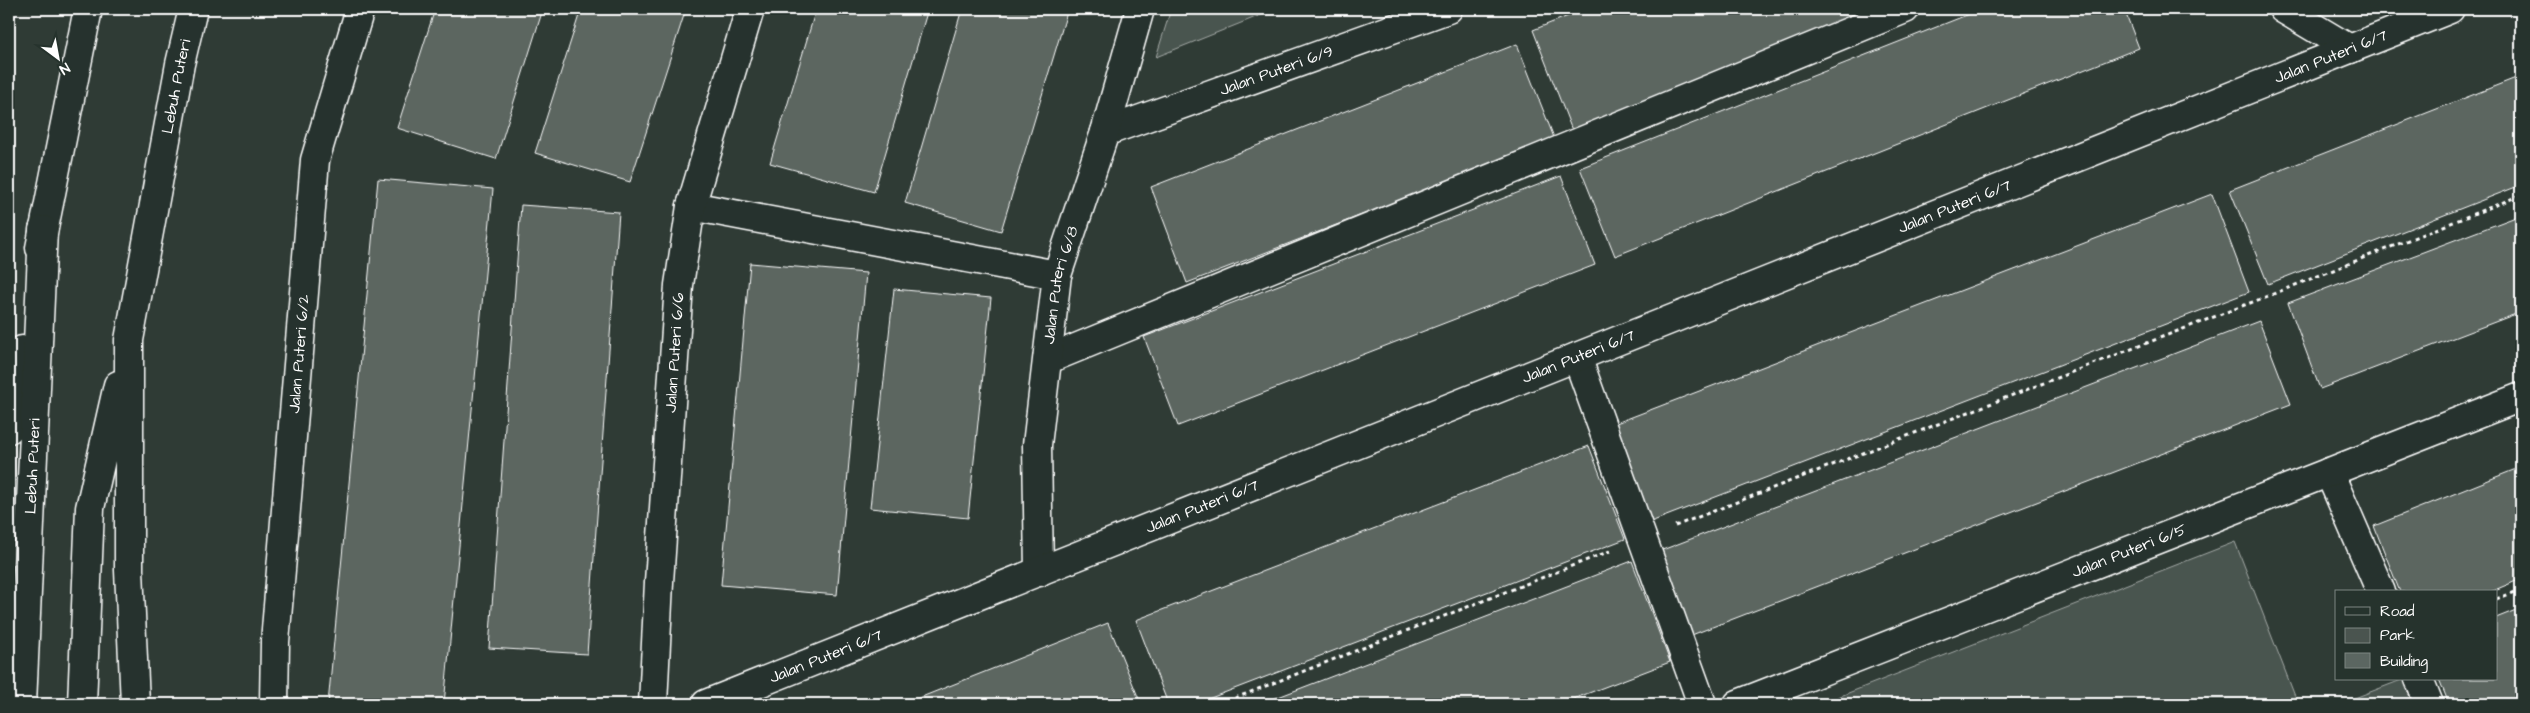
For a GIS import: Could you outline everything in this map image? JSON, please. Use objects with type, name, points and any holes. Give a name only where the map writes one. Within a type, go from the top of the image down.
[{"type":"street","name":"Lebuh Puteri","points":[[9,429],[43,230],[88,9]]},
{"type":"street","name":"Lebuh Puteri","points":[[82,704],[90,508],[129,340],[180,64],[193,9]]},
{"type":"street","name":"Jalan Puteri 6/2","points":[[274,704],[275,642],[316,160],[360,9]]},
{"type":"street","name":"Jalan Puteri 6/6","points":[[653,704],[659,582],[679,285],[691,206],[750,9]]},
{"type":"street","name":"Jalan Puteri 6/8","points":[[1039,572],[1037,445],[1057,275],[1105,132],[1140,9]]},
{"type":"street","name":"Jalan Puteri 6/9","points":[[1105,132],[1448,9]]},
{"type":"street","points":[[1048,359],[1905,9]]},
{"type":"street","points":[[2283,9],[2350,49]]},
{"type":"street","name":"Jalan Puteri 6/7","points":[[706,704],[2450,9]]},
{"type":"street","points":[[691,206],[1057,275]]},
{"type":"street","name":"Lebuh Puteri","points":[[22,704],[43,230]]},
{"type":"street","name":"Lebuh Puteri","points":[[129,340],[129,570],[135,704]]},
{"type":"street","points":[[1577,357],[1702,704]]},
{"type":"street","name":"Jalan Puteri 6/5","points":[[1738,704],[2521,397]]},
{"type":"street","points":[[2330,472],[2380,590]]},
{"type":"street","points":[[2418,680],[2429,704]]},
{"type":"path","points":[[1220,704],[2268,296],[2521,194]]},
{"type":"path","points":[[2498,598],[2521,590]]},
{"type":"green space","points":[[1171,9],[1276,9],[1156,57]]},
{"type":"green space","points":[[2235,542],[2298,704],[1820,704]]},
{"type":"green space","points":[[2404,680],[2413,704],[2339,704]]},
{"type":"building","points":[[435,9],[543,9],[496,159],[397,128]]},
{"type":"building","points":[[581,9],[686,9],[630,182],[535,153]]},
{"type":"building","points":[[816,9],[928,9],[874,192],[770,163]]},
{"type":"building","points":[[962,9],[1068,9],[1001,231],[905,203]]},
{"type":"building","points":[[1586,9],[1887,9],[1573,133],[1533,30]]},
{"type":"building","points":[[1982,9],[2124,9],[2139,48],[1615,256],[1580,168]]},
{"type":"building","points":[[1517,44],[1555,140],[1187,283],[1151,187]]},
{"type":"building","points":[[2521,76],[2521,185],[2268,284],[2230,190]]},
{"type":"building","points":[[1561,176],[1595,265],[1178,426],[1144,337]]},
{"type":"building","points":[[378,179],[493,189],[444,704],[328,704]]},
{"type":"building","points":[[2212,194],[2249,292],[1648,523],[1611,425]]},
{"type":"building","points":[[521,205],[619,212],[587,654],[489,648]]},
{"type":"building","points":[[2521,215],[2521,312],[2320,389],[2288,303]]},
{"type":"building","points":[[750,263],[866,273],[837,595],[721,585]]},
{"type":"building","points":[[894,289],[991,298],[968,518],[870,508]]},
{"type":"building","points":[[2259,321],[2291,404],[1689,636],[1657,552]]},
{"type":"building","points":[[1589,446],[1625,539],[1195,704],[1168,704],[1136,620]]},
{"type":"building","points":[[2521,467],[2521,579],[2495,590],[2399,590],[2374,526]]},
{"type":"building","points":[[1632,561],[1670,662],[1560,704],[1260,704]]},
{"type":"building","points":[[2521,608],[2521,704],[2449,704],[2439,680],[2498,680],[2498,617]]},
{"type":"building","points":[[1108,623],[1141,704],[904,704]]}]
